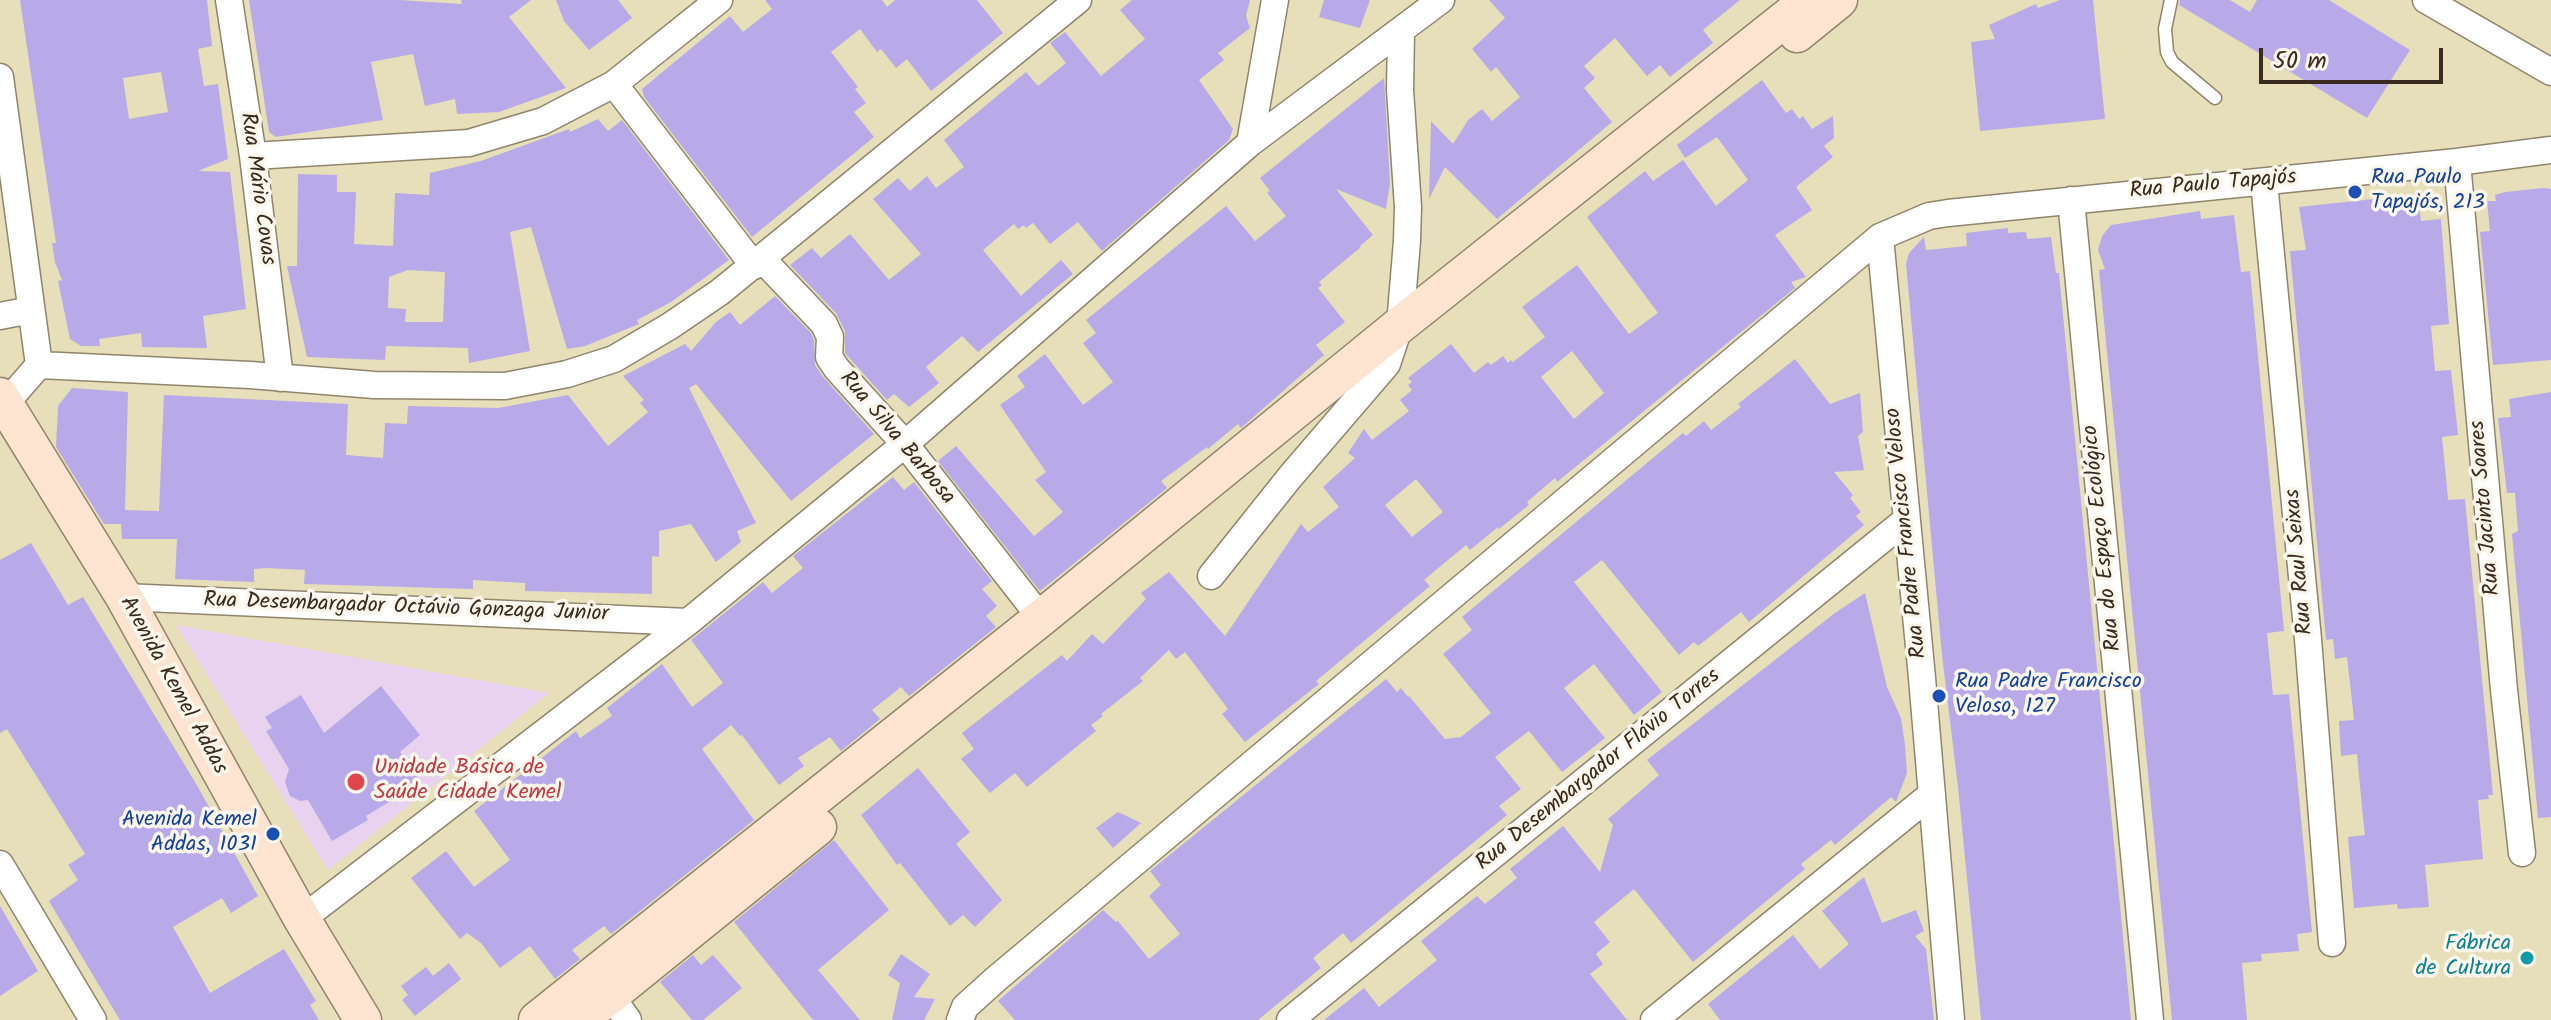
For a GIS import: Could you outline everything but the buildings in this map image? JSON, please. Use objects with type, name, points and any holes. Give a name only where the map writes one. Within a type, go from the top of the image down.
[{"type":"street","name":"Rua Mário Covas","points":[[229,0],[253,156],[280,378]]},
{"type":"street","points":[[253,156],[469,143],[543,121],[614,84],[719,0]]},
{"type":"street","points":[[2,400],[39,365],[374,385],[505,386],[567,374],[614,359],[670,326],[758,262],[1078,0]]},
{"type":"street","points":[[1250,143],[1275,0]]},
{"type":"street","points":[[302,919],[688,622],[905,444],[1250,143],[1441,0]]},
{"type":"street","points":[[537,1020],[611,996],[1041,618],[1400,325],[1809,0]]},
{"type":"street","points":[[580,1020],[1839,0]]},
{"type":"street","points":[[2426,0],[2551,72]]},
{"type":"street","points":[[1211,576],[1290,477],[1387,364],[1400,325],[1408,207],[1400,90],[1401,32]]},
{"type":"street","points":[[0,77],[39,365]]},
{"type":"street","name":"Rua Silva Barbosa","points":[[614,84],[758,262],[824,324],[830,337],[828,350],[832,363],[905,444],[1041,618]]},
{"type":"street","name":"Rua Paulo Tapajós","points":[[967,1016],[1880,237],[1929,216],[2551,150]]},
{"type":"street","name":"Rua Jacinto Soares","points":[[2457,162],[2504,690],[2522,853]]},
{"type":"street","name":"Rua Raul Seixas","points":[[2264,182],[2308,639],[2332,943]]},
{"type":"street","name":"Rua do Espaço Ecológico","points":[[2071,200],[2150,1020]]},
{"type":"street","name":"Rua Padre Francisco Veloso","points":[[1880,237],[1951,1020]]},
{"type":"street","points":[[0,316],[31,310]]},
{"type":"street","name":"Avenida Kemel Addas","points":[[2,400],[124,597],[302,919],[363,1020]]},
{"type":"street","name":"Rua Desembargador Flávio Torres","points":[[1290,1020],[1906,520]]},
{"type":"street","name":"Rua Desembargador Octávio Gonzaga Junior","points":[[124,597],[688,622]]},
{"type":"street","points":[[1654,1020],[1932,794]]},
{"type":"street","points":[[0,864],[93,1020]]},
{"type":"lane","points":[[2171,0],[2165,29],[2167,52],[2172,62],[2215,98]]},
{"type":"shaded area","name":"Unidade Básica de Saúde Cidade Kemel","points":[[176,625],[549,693],[328,870]]},
{"type":"place","name":"Rua Paulo Tapajós, 213","points":[[2355,192]]},
{"type":"place","name":"Rua Padre Francisco Veloso, 127","points":[[1939,696]]},
{"type":"place","name":"Unidade Básica de Saúde Cidade Kemel","points":[[356,782]]},
{"type":"place","name":"Avenida Kemel Addas, 1031","points":[[273,834]]},
{"type":"place","name":"Fábrica de Cultura","points":[[2527,958]]}]
